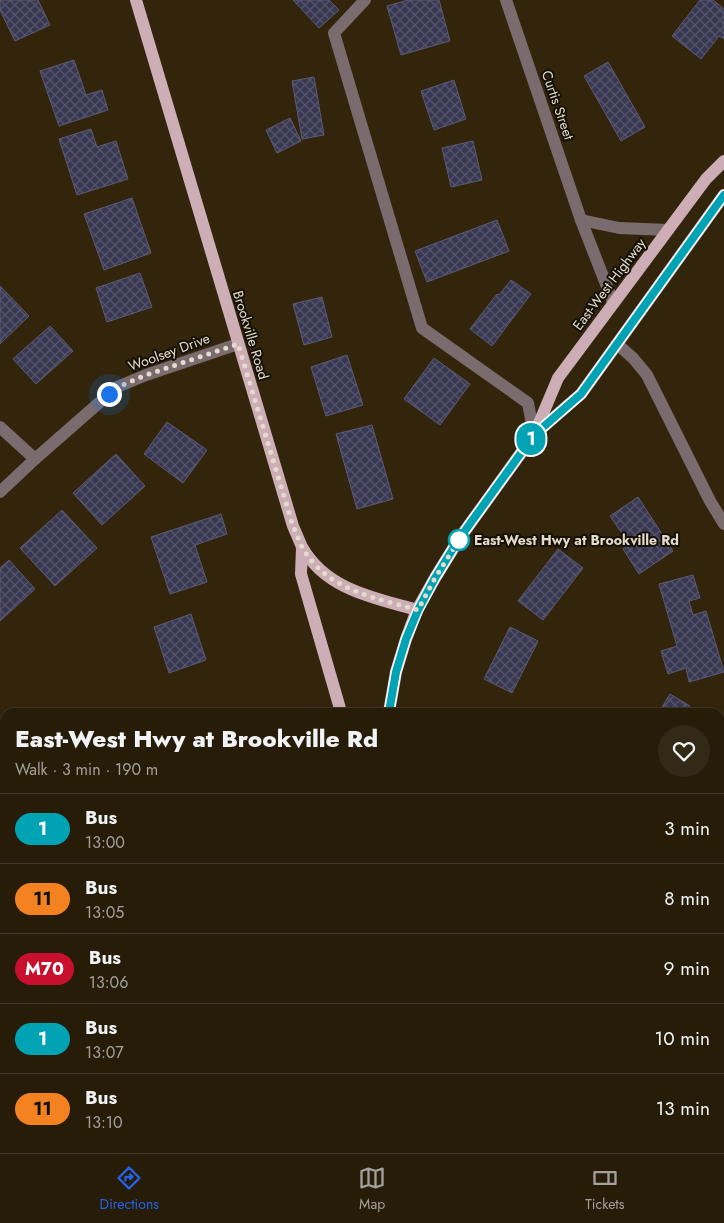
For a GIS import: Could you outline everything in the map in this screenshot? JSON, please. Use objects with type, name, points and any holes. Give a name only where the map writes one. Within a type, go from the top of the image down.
[{"type":"main road","name":"Brookville Road","points":[[136,0],[293,526],[302,548],[317,567],[335,582],[353,591],[418,610]]},
{"type":"main road","name":"East-West Highway","points":[[390,708],[396,672],[406,639],[418,610],[435,578],[459,539],[534,435],[558,378],[706,179],[724,161]]},
{"type":"main road","name":"East-West Highway","points":[[534,435],[581,394],[724,195]]},
{"type":"main road","points":[[302,548],[301,574],[340,708]]},
{"type":"street","points":[[365,0],[334,33],[422,328],[528,403],[534,435]]},
{"type":"street","name":"Curtis Street","points":[[506,0],[581,220],[613,302]]},
{"type":"street","points":[[581,220],[620,228],[668,230]]},
{"type":"street","name":"Woolsey Drive","points":[[0,492],[34,459],[118,387],[146,375],[238,344]]},
{"type":"street","points":[[617,344],[634,358],[647,375],[724,524]]},
{"type":"street","points":[[0,427],[34,459]]},
{"type":"building","points":[[0,0],[38,0],[50,25],[15,41],[0,10]]},
{"type":"building","points":[[293,0],[329,0],[339,10],[319,28]]},
{"type":"building","points":[[408,0],[439,0],[450,41],[401,55],[387,6]]},
{"type":"building","points":[[700,0],[713,0],[724,9],[724,39],[719,36],[701,59],[672,36]]},
{"type":"building","points":[[74,60],[86,95],[102,90],[108,110],[59,126],[40,71]]},
{"type":"building","points":[[608,62],[645,127],[621,141],[584,76]]},
{"type":"building","points":[[314,77],[324,135],[302,139],[292,81]]},
{"type":"building","points":[[454,80],[466,119],[434,130],[421,91]]},
{"type":"building","points":[[290,118],[301,141],[277,153],[266,130]]},
{"type":"building","points":[[91,129],[97,147],[116,141],[128,179],[77,195],[59,139]]},
{"type":"building","points":[[473,141],[482,180],[451,187],[442,148]]},
{"type":"building","points":[[132,198],[151,253],[104,270],[84,214]]},
{"type":"building","points":[[497,220],[509,251],[427,282],[415,251]]},
{"type":"building","points":[[140,273],[152,307],[107,322],[96,288]]},
{"type":"building","points":[[511,280],[531,294],[492,346],[470,329],[497,294],[499,295]]},
{"type":"building","points":[[0,286],[29,316],[0,344]]},
{"type":"building","points":[[322,297],[332,337],[304,345],[293,304]]},
{"type":"building","points":[[50,326],[73,351],[36,384],[13,359]]},
{"type":"building","points":[[347,355],[363,405],[326,416],[311,367]]},
{"type":"building","points":[[434,358],[470,384],[440,425],[404,399]]},
{"type":"building","points":[[167,422],[207,450],[183,483],[144,454]]},
{"type":"building","points":[[372,425],[393,499],[357,509],[336,434]]},
{"type":"building","points":[[116,454],[145,486],[102,525],[73,493]]},
{"type":"building","points":[[638,497],[673,551],[639,574],[623,549],[630,545],[610,516]]},
{"type":"building","points":[[62,510],[97,548],[55,586],[20,548]]},
{"type":"building","points":[[221,514],[227,534],[195,545],[207,582],[170,594],[151,537]]},
{"type":"building","points":[[558,549],[583,568],[543,620],[518,601]]},
{"type":"building","points":[[9,560],[35,589],[0,621],[0,568]]},
{"type":"building","points":[[693,575],[700,598],[689,601],[693,615],[706,611],[724,672],[689,682],[686,668],[668,674],[661,651],[677,646],[659,584]]},
{"type":"building","points":[[191,614],[206,660],[169,673],[154,627]]},
{"type":"building","points":[[510,627],[538,641],[512,693],[484,679]]},
{"type":"building","points":[[670,694],[690,706],[689,708],[661,708]]},
{"type":"bus line","name":"1","points":[[390,708],[396,672],[406,639],[418,610],[459,539],[534,435],[581,394],[724,195]]},
{"type":"place","name":"East-West Hwy at Brookville Rd","points":[[459,540]]},
{"type":"route","points":[[109,394],[118,387],[146,375],[238,344],[293,526],[302,548],[317,567],[335,582],[353,591],[418,610],[435,578],[459,540]]}]
